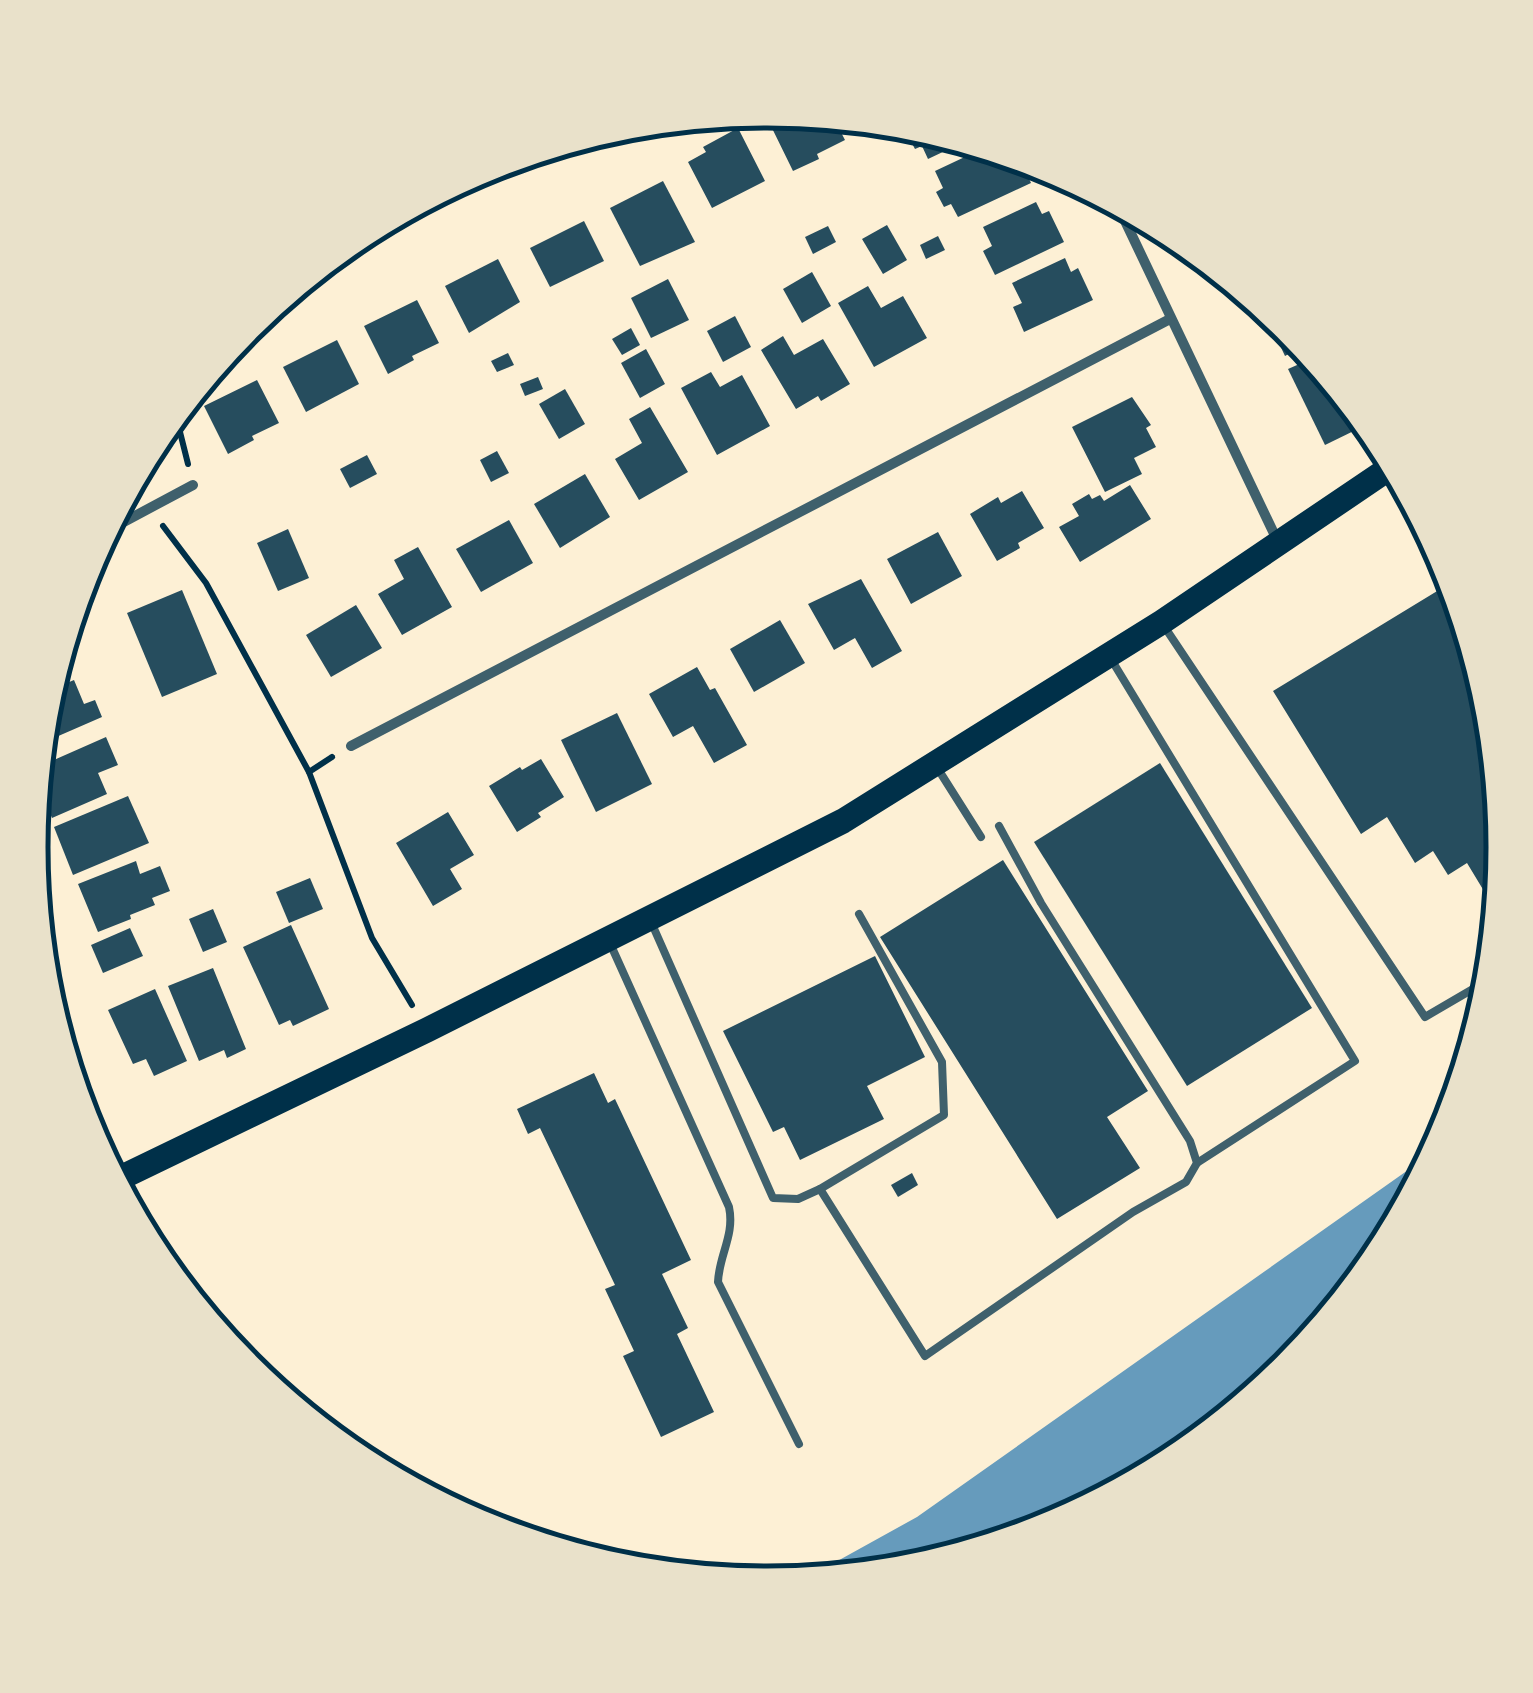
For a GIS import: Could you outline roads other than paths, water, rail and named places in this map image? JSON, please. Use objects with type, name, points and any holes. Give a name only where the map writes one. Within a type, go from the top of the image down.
[{"type":"main road","points":[[127,1175],[650,920],[843,821],[1162,622],[1381,474]]},
{"type":"street","points":[[1126,224],[1278,542]]},
{"type":"street","points":[[350,746],[1170,319]]},
{"type":"street","points":[[125,522],[193,485]]},
{"type":"lane","points":[[1162,622],[1425,1017],[1471,989]]},
{"type":"lane","points":[[820,1189],[925,1356],[1133,1212],[1186,1182],[1197,1163],[1354,1062],[1108,655]]},
{"type":"lane","points":[[934,763],[981,838]]},
{"type":"lane","points":[[1000,826],[1042,903],[1190,1141],[1197,1163]]},
{"type":"lane","points":[[650,920],[773,1198],[798,1200],[944,1115],[942,1062],[858,914]]},
{"type":"lane","points":[[608,940],[730,1207],[732,1235],[718,1282],[800,1444]]},
{"type":"water","points":[[1408,1170],[1364,1246],[1307,1321],[1241,1387],[1166,1444],[1085,1491],[998,1527],[907,1552],[837,1562],[917,1517]]}]
